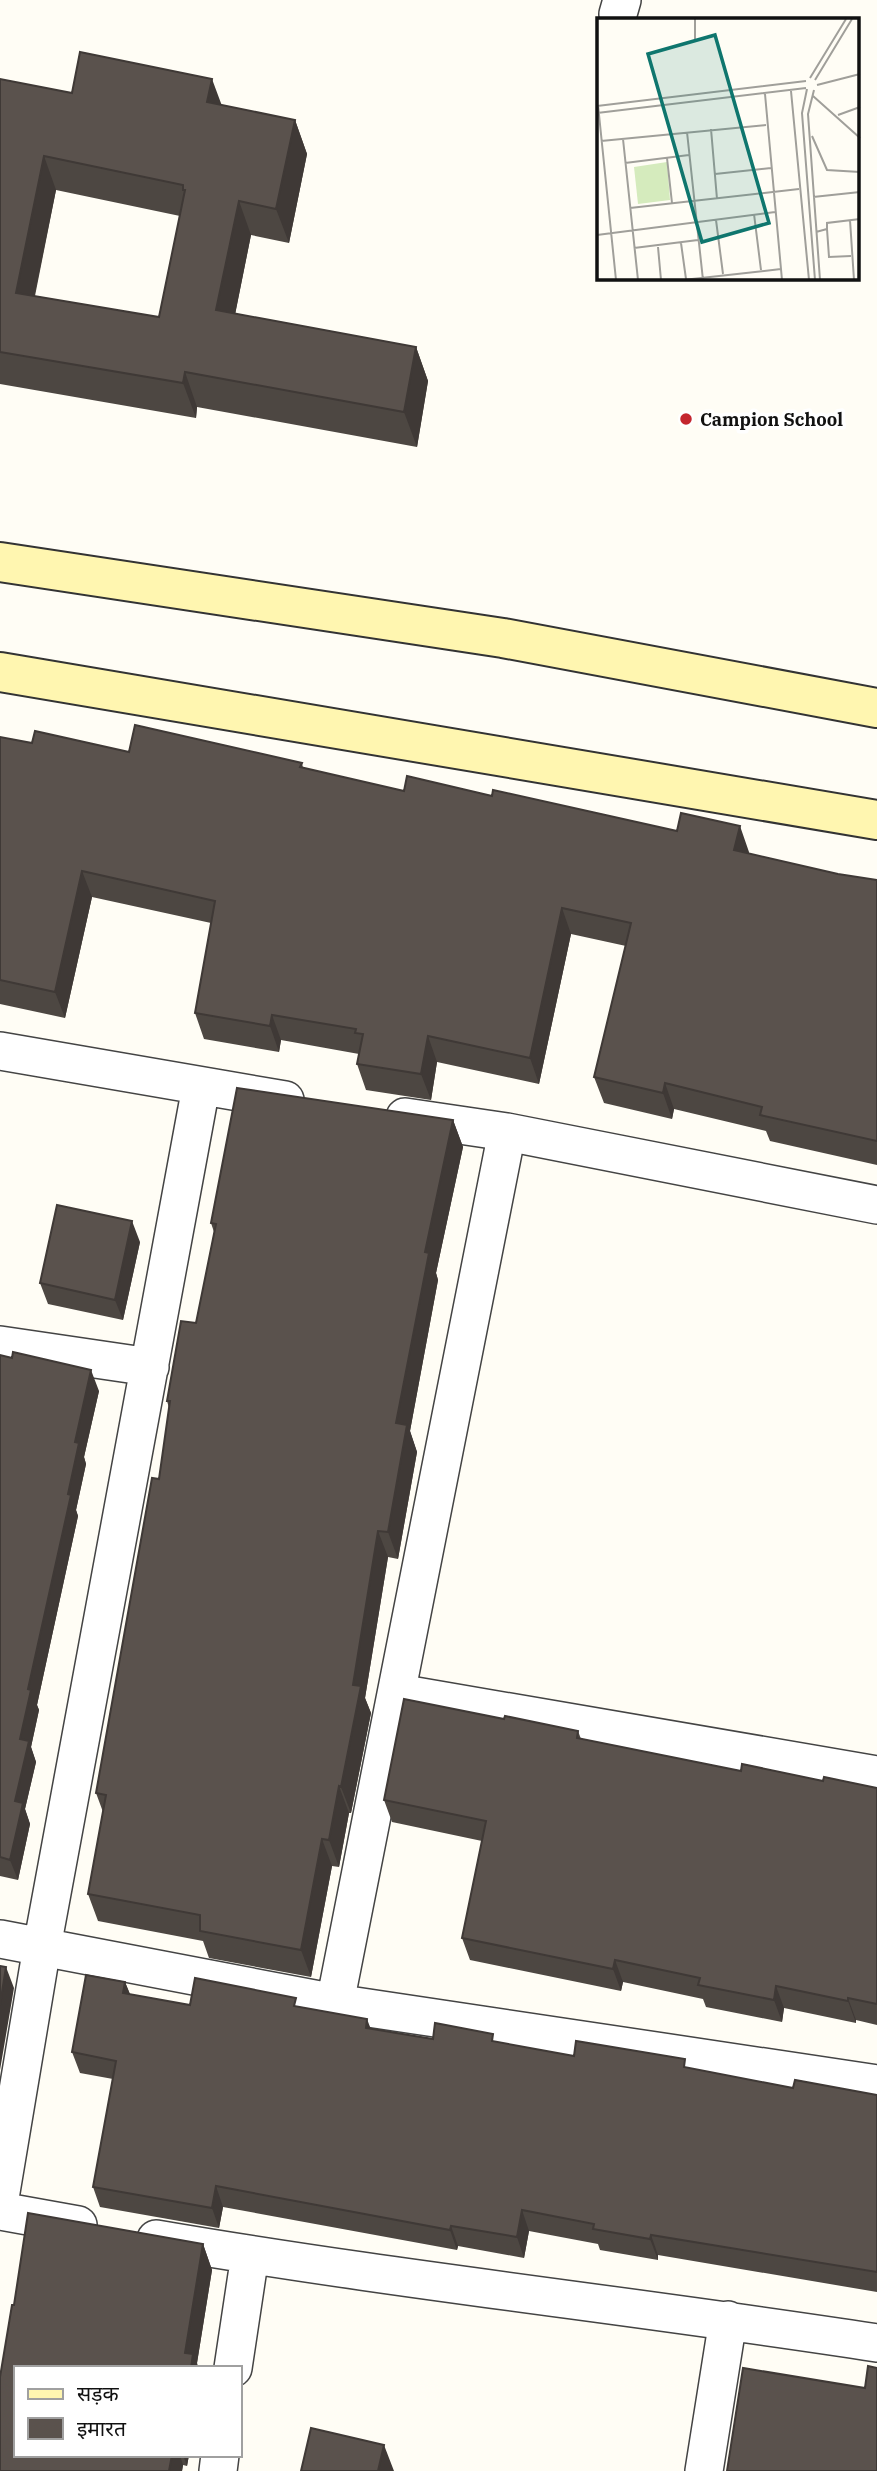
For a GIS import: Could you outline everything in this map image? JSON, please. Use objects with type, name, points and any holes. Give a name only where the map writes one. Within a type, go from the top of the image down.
[{"type":"street","points":[[0,562],[503,638],[877,708]]},
{"type":"street","points":[[0,672],[877,820]]},
{"type":"street","points":[[0,1051],[201,1087],[321,1105]]},
{"type":"street","points":[[0,2198],[42,1947],[201,1087]]},
{"type":"street","points":[[374,1113],[507,1132],[877,1205]]},
{"type":"street","points":[[335,2003],[507,1132]]},
{"type":"street","points":[[0,1345],[150,1367]]},
{"type":"street","points":[[398,1693],[877,1776]]},
{"type":"street","points":[[0,1939],[335,2003],[877,2084]]},
{"type":"street","points":[[0,2211],[250,2255],[877,2343]]},
{"type":"street","points":[[233,2366],[250,2255]]},
{"type":"street","points":[[704,2471],[728,2320]]},
{"type":"building","points":[[80,52],[212,79],[207,102],[295,120],[276,209],[239,201],[216,310],[416,347],[404,412],[185,372],[183,383],[0,352],[0,79],[72,93]],"holes":[[[44,156],[183,185],[185,190],[159,317],[16,293]]]},
{"type":"building","points":[[135,725],[302,763],[300,767],[404,791],[407,776],[492,796],[493,790],[677,831],[681,813],[740,826],[734,850],[838,874],[877,880],[877,1141],[760,1115],[762,1107],[665,1083],[663,1093],[594,1077],[631,923],[562,908],[530,1058],[428,1036],[421,1074],[357,1064],[363,1034],[355,1033],[356,1029],[272,1015],[270,1026],[195,1013],[215,901],[82,871],[55,992],[0,980],[0,737],[32,743],[35,731],[129,752]]},
{"type":"building","points":[[237,1088],[453,1120],[425,1252],[429,1253],[396,1423],[407,1425],[388,1532],[378,1531],[353,1685],[361,1686],[329,1840],[322,1839],[301,1950],[200,1931],[200,1915],[88,1894],[106,1795],[96,1793],[152,1478],[159,1479],[170,1401],[167,1401],[181,1321],[196,1323],[216,1224],[211,1223]]},
{"type":"building","points":[[57,1205],[132,1221],[115,1300],[40,1283]]},
{"type":"building","points":[[13,1352],[91,1370],[75,1442],[79,1443],[68,1494],[71,1495],[28,1689],[31,1690],[20,1739],[29,1741],[15,1801],[23,1803],[10,1860],[0,1857],[0,1355],[12,1358]]},
{"type":"building","points":[[404,1699],[578,1731],[577,1738],[741,1771],[742,1764],[823,1781],[824,1777],[877,1788],[877,2004],[848,1998],[848,2001],[776,1986],[774,2000],[698,1985],[700,1978],[615,1960],[613,1969],[462,1938],[486,1821],[384,1800]]},
{"type":"building","points":[[0,1966],[6,1967],[0,2005]]},
{"type":"building","points":[[86,1975],[125,1982],[123,1993],[190,2005],[195,1978],[296,1998],[294,2006],[367,2019],[366,2028],[433,2039],[435,2023],[493,2034],[492,2041],[574,2056],[576,2041],[685,2059],[684,2067],[793,2088],[795,2080],[877,2095],[877,2272],[651,2235],[650,2239],[593,2229],[594,2224],[522,2210],[517,2237],[451,2226],[450,2230],[216,2186],[212,2208],[93,2187],[116,2061],[72,2052]]},
{"type":"building","points":[[28,2213],[203,2244],[185,2353],[193,2354],[191,2366],[14,2366],[14,2457],[172,2457],[169,2471],[0,2471],[0,2377]]},
{"type":"building","points":[[868,2366],[877,2368],[877,2471],[727,2471],[743,2368],[865,2388]]},
{"type":"building","points":[[311,2428],[384,2445],[378,2471],[301,2471]]},
{"type":"place","name":"Campion School","points":[[686,419]]}]
